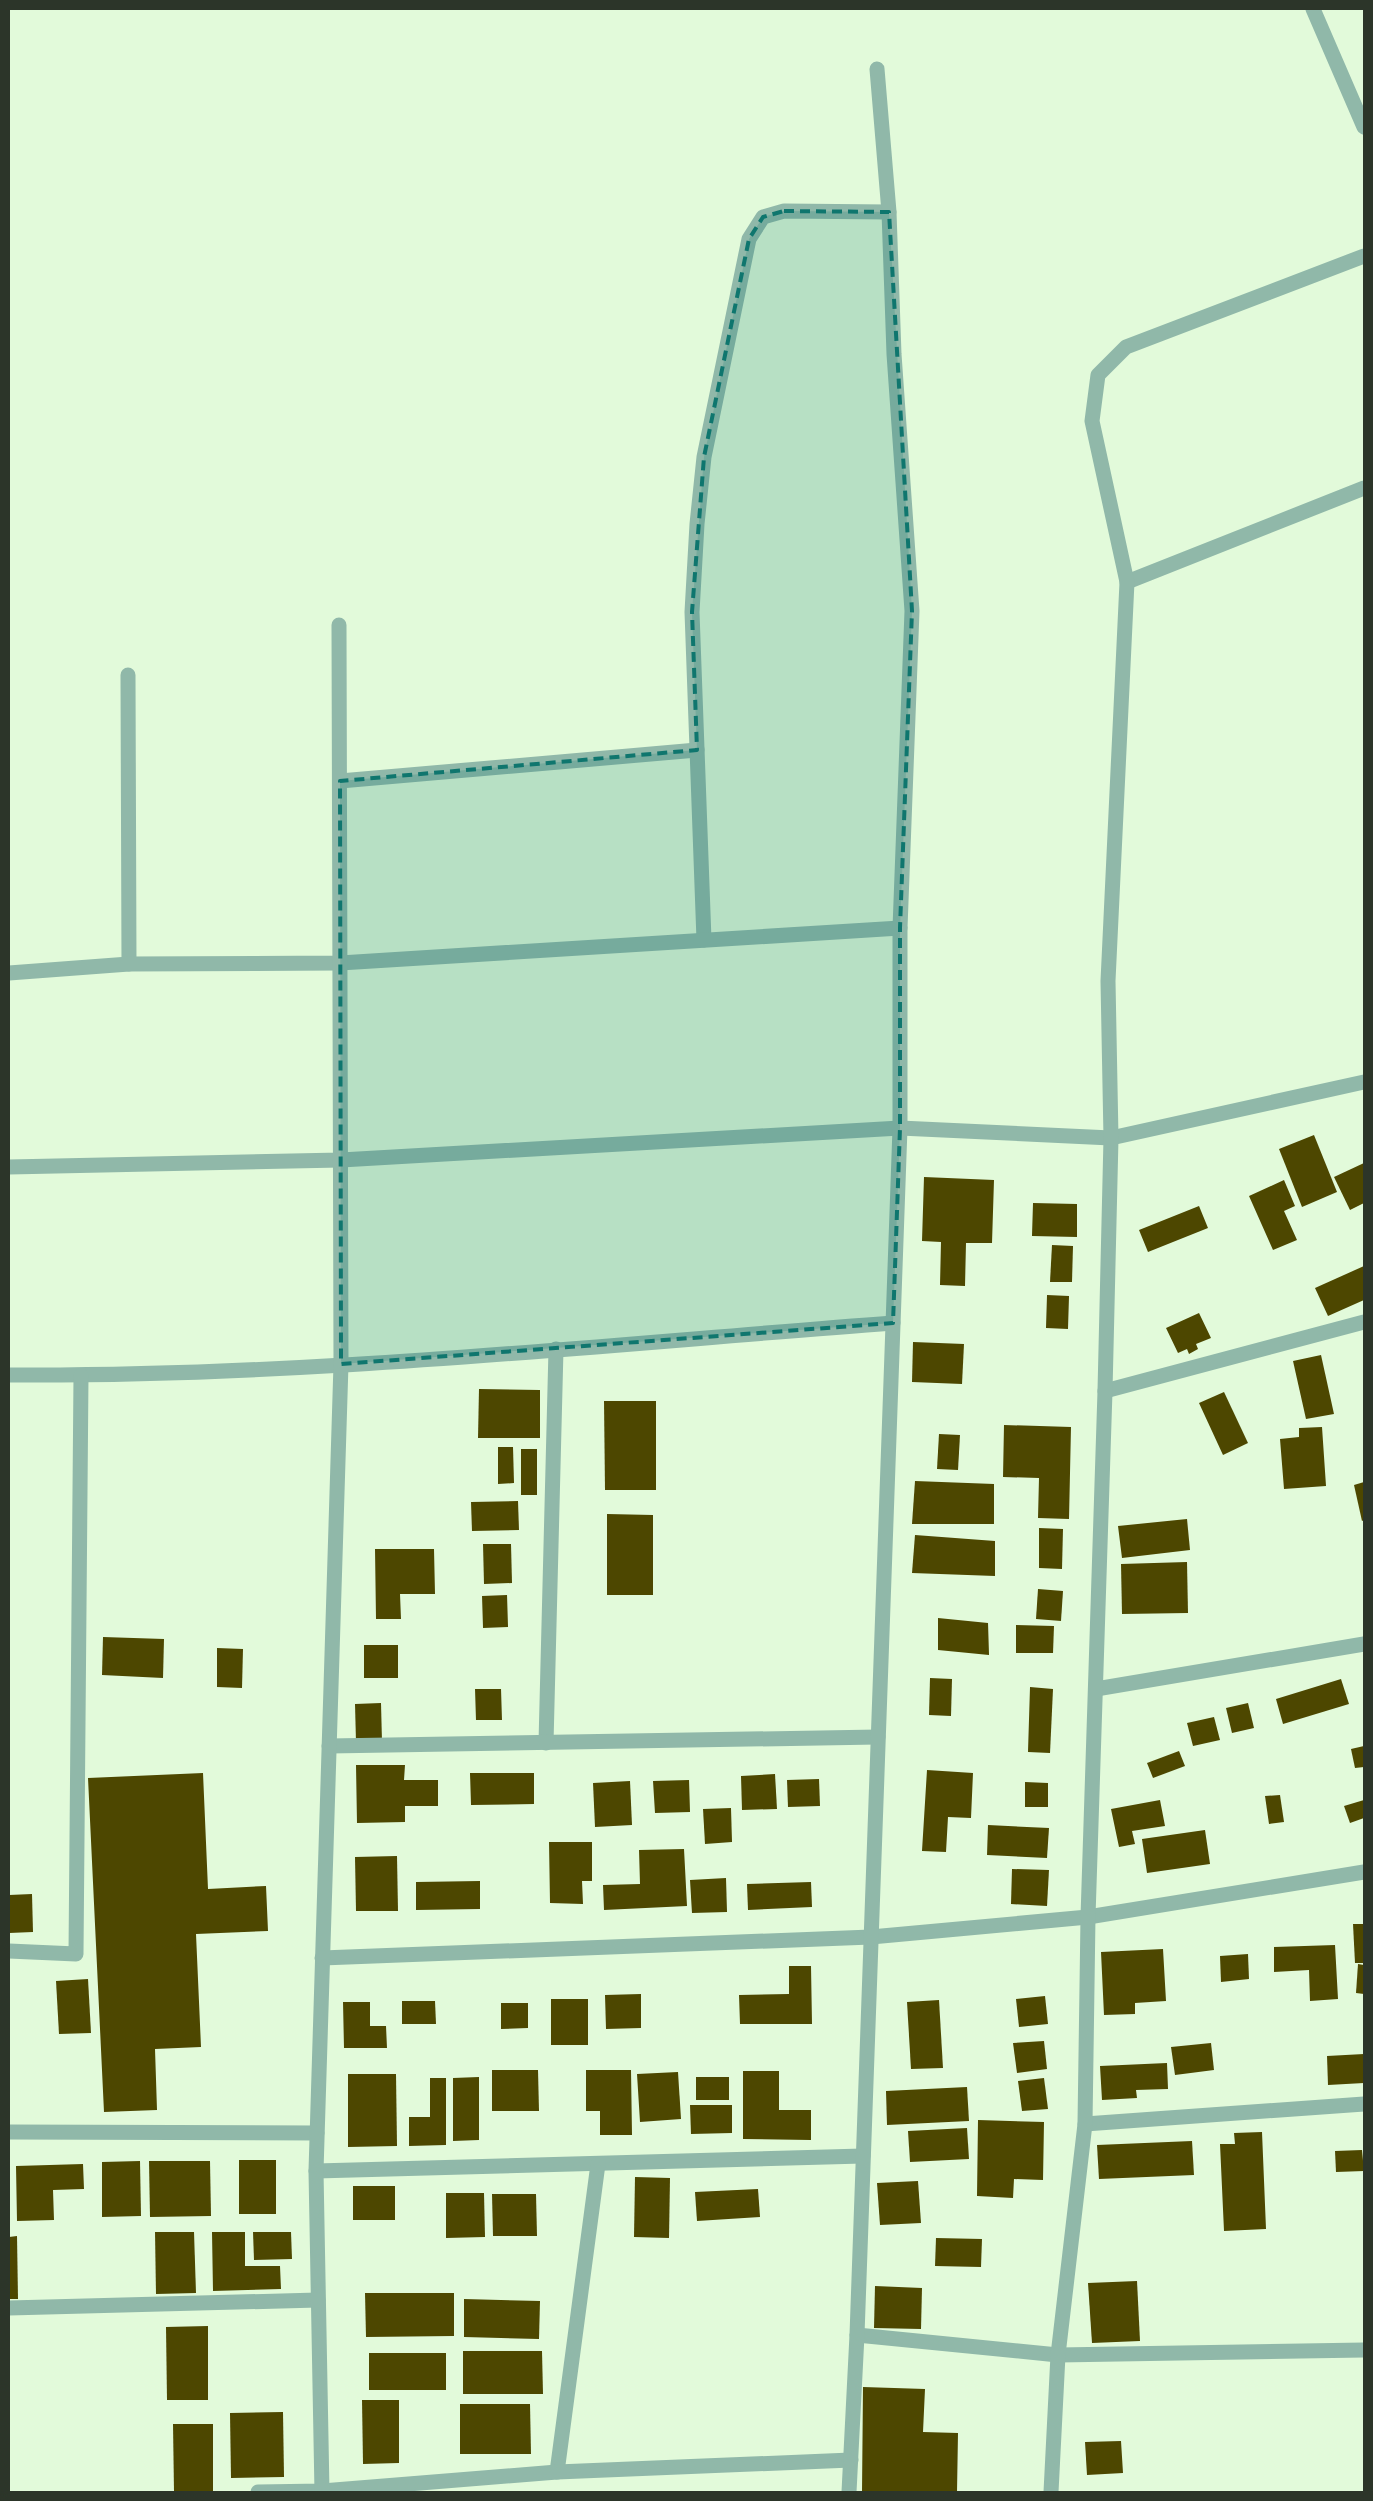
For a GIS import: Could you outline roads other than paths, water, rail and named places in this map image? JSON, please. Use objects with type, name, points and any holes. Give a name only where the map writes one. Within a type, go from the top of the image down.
[{"type":"street","points":[[1313,9],[1364,128]]},
{"type":"street","points":[[849,2492],[864,2156],[900,1128],[900,928],[912,611],[894,354],[890,212],[877,69]]},
{"type":"street","points":[[704,940],[692,612],[697,524],[704,457],[749,239],[763,217],[784,211],[890,212]]},
{"type":"street","points":[[1051,2492],[1058,2356],[1085,2124],[1088,1917],[1105,1391],[1110,1138],[1108,981],[1127,582],[1092,421],[1098,375],[1126,347],[1364,256]]},
{"type":"street","points":[[1127,582],[1364,488]]},
{"type":"street","points":[[322,2492],[316,2171],[341,1364],[339,625]]},
{"type":"street","points":[[128,675],[129,964]]},
{"type":"street","points":[[340,781],[698,750]]},
{"type":"street","points":[[9,973],[129,964],[340,963],[900,928]]},
{"type":"street","points":[[9,1167],[341,1160],[900,1128],[1110,1138],[1364,1082]]},
{"type":"street","points":[[1105,1391],[1364,1322]]},
{"type":"street","points":[[9,1375],[81,1376],[341,1364],[893,1323]]},
{"type":"street","points":[[546,1742],[556,1349]]},
{"type":"street","points":[[9,1951],[76,1954],[81,1376]]},
{"type":"street","points":[[1096,1689],[1364,1644]]},
{"type":"street","points":[[329,1746],[878,1738]]},
{"type":"street","points":[[322,1958],[871,1937],[1088,1917],[1364,1872]]},
{"type":"street","points":[[1085,2124],[1364,2104]]},
{"type":"street","points":[[9,2132],[317,2133]]},
{"type":"street","points":[[316,2171],[864,2156]]},
{"type":"street","points":[[558,2472],[598,2164]]},
{"type":"street","points":[[9,2308],[318,2300]]},
{"type":"street","points":[[857,2335],[1058,2356],[1364,2350]]},
{"type":"street","points":[[258,2492],[322,2492],[558,2472],[851,2460]]}]
